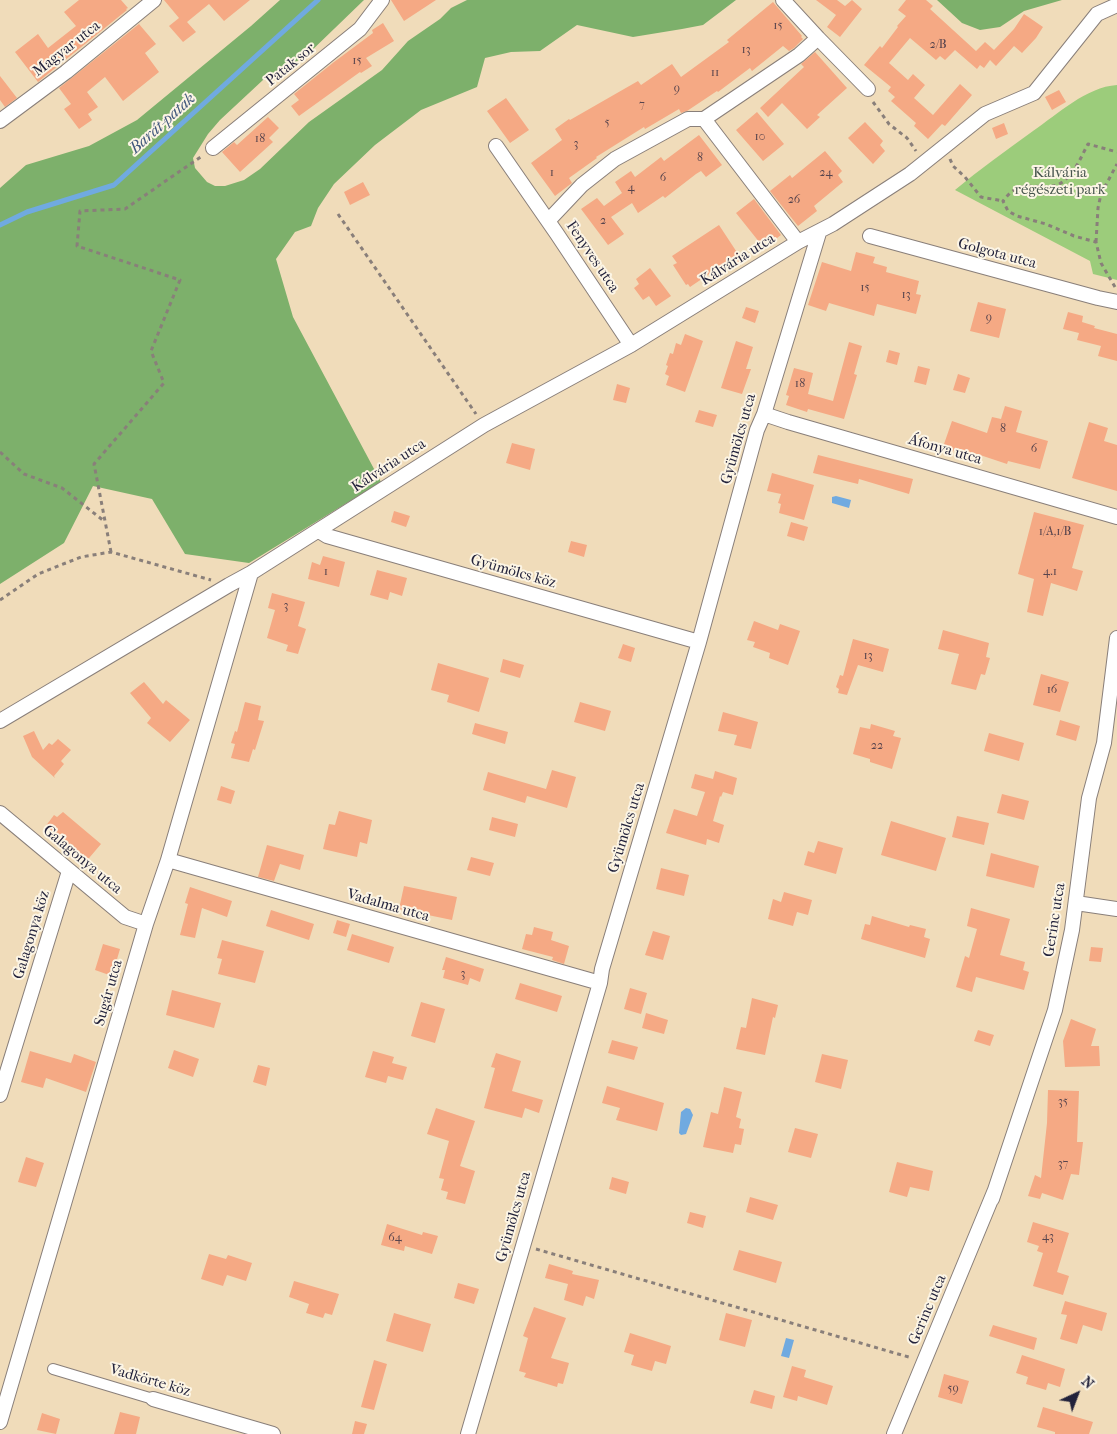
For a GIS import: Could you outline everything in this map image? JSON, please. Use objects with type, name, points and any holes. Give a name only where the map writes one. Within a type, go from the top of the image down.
[{"type":"street","name":"Magyar utca","points":[[0,121],[66,72],[154,0]]},
{"type":"street","name":"Patak sor","points":[[213,148],[360,29],[382,0]]},
{"type":"street","points":[[784,0],[868,89]]},
{"type":"street","points":[[819,233],[910,174],[985,114],[1034,93],[1097,14],[1117,4]]},
{"type":"street","name":"Fenyves utca","points":[[631,345],[548,222],[582,184],[615,159],[688,119],[704,119],[799,55],[818,38]]},
{"type":"street","points":[[704,119],[798,242]]},
{"type":"street","points":[[496,146],[548,222]]},
{"type":"street","name":"Kálvária utca","points":[[0,722],[229,584],[251,574],[484,425],[631,345],[798,242],[819,233]]},
{"type":"street","name":"Gyümölcs utca","points":[[468,1434],[600,983],[602,969],[700,642],[757,430],[764,414],[819,233]]},
{"type":"street","name":"Golgota utca","points":[[870,236],[1117,302]]},
{"type":"street","name":"Áfonya utca","points":[[764,414],[1117,517]]},
{"type":"street","name":"Gyümölcs köz","points":[[319,531],[327,536],[700,642]]},
{"type":"street","name":"Sugár utca","points":[[0,1422],[146,924],[168,860],[251,574]]},
{"type":"street","name":"Gerinc utca","points":[[992,1199],[1055,1010],[1072,930],[1089,798],[1104,743],[1117,638]]},
{"type":"street","name":"Galagonya utca","points":[[0,813],[125,917],[146,924]]},
{"type":"street","name":"Vadalma utca","points":[[168,860],[600,983]]},
{"type":"street","name":"Galagonya köz","points":[[0,1095],[69,871]]},
{"type":"street","points":[[1076,902],[1117,909]]},
{"type":"street","name":"Gerinc utca","points":[[894,1434],[992,1199],[1014,1144],[1031,1095],[992,1199]]},
{"type":"street","name":"Vadkörte köz","points":[[53,1369],[273,1434]]},
{"type":"path","points":[[868,89],[869,98],[889,124],[907,138]]},
{"type":"path","points":[[1003,201],[1011,192],[1019,188],[1049,188],[1062,182],[1067,178],[1088,144],[1117,152]]},
{"type":"path","points":[[110,552],[94,464],[164,383],[151,350],[180,280],[77,246],[80,211],[125,209],[213,148]]},
{"type":"path","points":[[949,155],[953,166],[965,177],[981,197],[1003,201]]},
{"type":"path","points":[[1117,164],[1101,194],[1098,208],[1096,242],[1101,263],[1117,289]]},
{"type":"path","points":[[1003,201],[1008,210],[1017,216],[1096,242]]},
{"type":"path","points":[[338,214],[484,425]]},
{"type":"path","points":[[0,452],[24,474],[62,488],[105,522]]},
{"type":"path","points":[[0,600],[38,574],[81,557],[110,552],[229,584]]},
{"type":"path","points":[[523,1245],[924,1362]]},
{"type":"green space","points":[[280,0],[364,0],[306,56],[263,80],[220,120],[208,134],[193,158],[195,168],[207,182],[215,186],[225,186],[244,180],[260,169],[309,122],[382,70],[408,41],[440,19],[451,8],[467,0],[736,0],[703,25],[633,37],[577,25],[540,51],[511,52],[485,58],[477,87],[421,110],[375,145],[334,184],[318,208],[311,226],[295,232],[276,259],[293,317],[381,482],[249,563],[185,554],[152,499],[93,486],[64,543],[0,584],[0,188],[26,165],[89,146],[137,120]]},
{"type":"green space","points":[[937,0],[1062,0],[1024,11],[1000,27],[980,30],[962,23]]},
{"type":"green space","name":"Kálvária régészeti park","points":[[1117,85],[1117,280],[1093,274],[1090,261],[955,190],[1073,102],[1094,91]]},
{"type":"water","points":[[836,496],[851,500],[849,508],[832,503],[832,497]]},
{"type":"water","points":[[686,1108],[690,1109],[693,1115],[686,1134],[681,1135],[679,1133],[681,1112]]},
{"type":"water","points":[[786,1338],[794,1340],[789,1358],[781,1356]]},
{"type":"building","points":[[79,0],[121,0],[128,8],[38,82],[15,52],[38,34],[48,48],[76,26],[64,12]]},
{"type":"building","points":[[164,0],[250,0],[224,21],[209,4],[187,22],[196,32],[183,42],[169,26],[179,18]]},
{"type":"building","points":[[391,0],[436,0],[404,21]]},
{"type":"building","points":[[816,0],[837,0],[845,6],[852,0],[862,9],[840,37],[827,27],[836,15]]},
{"type":"building","points":[[906,0],[926,0],[933,6],[930,9],[976,51],[985,42],[994,50],[1014,29],[1024,14],[1043,27],[1022,53],[1014,46],[996,66],[990,60],[984,68],[980,65],[977,69],[955,50],[945,60],[940,56],[936,60],[910,38],[889,63],[908,80],[913,74],[925,85],[914,98],[933,115],[960,84],[972,95],[945,126],[942,124],[928,139],[914,126],[916,123],[891,101],[895,97],[888,91],[891,87],[864,65],[880,46],[882,48],[906,16],[898,10]]},
{"type":"building","points":[[773,2],[802,36],[803,39],[794,48],[789,51],[783,46],[752,71],[750,68],[718,92],[687,111],[681,113],[679,109],[645,129],[644,127],[596,157],[569,178],[572,183],[555,196],[531,163],[562,140],[555,129],[569,119],[638,81],[641,85],[672,64],[681,77],[729,42],[727,40]]},
{"type":"building","points":[[383,23],[394,41],[366,58],[372,66],[360,72],[299,116],[291,106],[299,100],[294,94],[373,33],[372,30]]},
{"type":"building","points":[[139,24],[156,44],[145,53],[159,72],[123,101],[105,77],[87,92],[98,107],[88,114],[92,120],[79,129],[64,109],[71,104],[59,88]]},
{"type":"building","points":[[815,52],[847,88],[817,115],[820,117],[807,129],[782,103],[768,117],[760,108],[804,67],[801,64]]},
{"type":"building","points":[[0,76],[17,98],[5,107],[0,100]]},
{"type":"building","points":[[1059,90],[1066,102],[1052,110],[1045,97]]},
{"type":"building","points":[[506,98],[529,130],[510,143],[487,111]]},
{"type":"building","points":[[757,112],[784,144],[763,161],[736,130]]},
{"type":"building","points":[[268,117],[279,128],[269,138],[273,142],[240,172],[222,152],[234,142],[237,145]]},
{"type":"building","points":[[865,122],[883,141],[880,145],[885,151],[873,164],[848,138]]},
{"type":"building","points":[[1004,123],[1008,134],[996,139],[992,128]]},
{"type":"building","points":[[699,135],[722,165],[706,177],[701,171],[665,198],[663,196],[638,213],[632,203],[611,217],[624,234],[608,245],[581,209],[597,198],[604,206],[622,193],[615,182],[631,171],[635,177],[661,157],[664,161]]},
{"type":"building","points":[[825,151],[842,171],[838,175],[843,182],[814,206],[817,211],[798,226],[770,191],[790,175],[792,178]]},
{"type":"building","points":[[363,182],[370,195],[350,205],[344,192]]},
{"type":"building","points":[[754,199],[781,235],[764,248],[736,213]]},
{"type":"building","points":[[719,225],[742,260],[722,273],[718,268],[690,287],[688,284],[686,285],[673,265],[677,263],[672,256]]},
{"type":"building","points":[[856,252],[875,257],[873,263],[887,267],[886,272],[919,281],[916,294],[921,295],[916,314],[877,304],[874,316],[829,303],[826,311],[808,305],[822,262],[851,271]]},
{"type":"building","points":[[650,268],[671,296],[656,306],[649,296],[643,300],[634,288],[639,284],[636,279]]},
{"type":"building","points":[[978,302],[1006,309],[999,338],[970,331]]},
{"type":"building","points":[[746,307],[759,311],[755,323],[742,318]]},
{"type":"building","points":[[1068,312],[1083,316],[1082,322],[1095,326],[1094,328],[1117,334],[1117,361],[1098,356],[1101,346],[1077,340],[1079,333],[1063,329]]},
{"type":"building","points":[[685,334],[703,341],[685,392],[666,385],[669,376],[665,374],[670,353],[673,354],[676,343],[681,345]]},
{"type":"building","points":[[736,341],[753,347],[746,369],[751,369],[742,394],[721,388]]},
{"type":"building","points":[[849,342],[862,346],[854,374],[857,375],[844,419],[808,409],[807,412],[786,405],[789,396],[786,395],[794,368],[813,373],[808,394],[833,401]]},
{"type":"building","points":[[889,350],[900,353],[897,365],[886,362]]},
{"type":"building","points":[[918,366],[930,369],[926,385],[914,382]]},
{"type":"building","points":[[958,374],[970,378],[965,393],[953,390]]},
{"type":"building","points":[[617,384],[630,388],[626,403],[613,400]]},
{"type":"building","points":[[1005,406],[1022,411],[1016,432],[1048,441],[1040,469],[1008,461],[1007,464],[971,452],[969,456],[943,447],[952,421],[987,433],[992,417],[1001,419]]},
{"type":"building","points":[[699,410],[717,415],[713,427],[695,422]]},
{"type":"building","points":[[1089,422],[1108,428],[1104,441],[1117,445],[1117,491],[1072,478]]},
{"type":"building","points":[[512,443],[535,449],[530,470],[506,463]]},
{"type":"building","points":[[818,455],[913,479],[909,494],[859,479],[858,484],[813,473]]},
{"type":"building","points":[[772,473],[814,485],[804,520],[779,513],[781,504],[778,503],[781,494],[767,491]]},
{"type":"building","points":[[394,511],[410,516],[406,527],[391,522]]},
{"type":"building","points":[[1034,512],[1084,525],[1072,568],[1083,571],[1077,591],[1051,583],[1043,616],[1027,612],[1034,579],[1018,574]]},
{"type":"building","points":[[791,522],[808,527],[804,541],[787,536]]},
{"type":"building","points":[[571,541],[587,545],[584,557],[568,552]]},
{"type":"building","points":[[323,556],[345,562],[339,587],[308,579],[312,562],[320,565]]},
{"type":"building","points":[[377,570],[407,578],[402,596],[390,592],[388,600],[370,595]]},
{"type":"building","points":[[272,593],[305,602],[298,626],[306,629],[298,654],[286,651],[288,645],[267,638],[275,610],[268,608]]},
{"type":"building","points":[[754,621],[778,630],[780,624],[800,631],[788,665],[769,658],[770,653],[753,647],[755,642],[747,640]]},
{"type":"building","points":[[943,630],[989,643],[986,657],[990,658],[985,675],[981,674],[976,690],[951,684],[959,654],[938,649]]},
{"type":"building","points":[[853,639],[889,649],[883,672],[858,665],[847,695],[838,693],[839,689],[836,687],[840,675],[843,676]]},
{"type":"building","points":[[623,644],[635,648],[631,662],[618,658]]},
{"type":"building","points":[[503,659],[524,665],[520,678],[500,672]]},
{"type":"building","points":[[438,663],[489,678],[479,712],[447,702],[449,695],[431,690]]},
{"type":"building","points":[[1041,674],[1069,682],[1060,712],[1033,705]]},
{"type":"building","points":[[144,682],[163,704],[166,700],[190,720],[170,742],[147,723],[151,718],[130,693]]},
{"type":"building","points":[[245,702],[261,706],[258,720],[264,721],[255,750],[253,749],[249,762],[231,758],[235,744],[231,743],[235,731],[237,732]]},
{"type":"building","points":[[580,702],[611,711],[605,731],[574,722]]},
{"type":"building","points":[[723,712],[758,722],[751,749],[734,745],[737,735],[718,731]]},
{"type":"building","points":[[1060,720],[1080,726],[1076,741],[1056,735]]},
{"type":"building","points":[[475,723],[508,732],[505,744],[472,734]]},
{"type":"building","points":[[871,724],[895,731],[893,736],[901,738],[892,769],[853,754],[860,727],[870,729]]},
{"type":"building","points":[[34,731],[43,750],[49,743],[52,745],[58,739],[71,750],[61,761],[64,764],[54,776],[55,778],[32,757],[23,736]]},
{"type":"building","points":[[989,733],[1024,743],[1019,761],[984,751]]},
{"type":"building","points":[[552,770],[576,777],[567,808],[527,796],[525,803],[483,790],[488,772],[546,789]]},
{"type":"building","points":[[715,771],[737,778],[733,795],[723,792],[720,796],[713,821],[724,825],[719,843],[707,839],[706,845],[666,833],[674,809],[697,816],[705,792],[691,788],[695,774],[713,779]]},
{"type":"building","points":[[221,786],[235,791],[231,804],[217,800]]},
{"type":"building","points":[[1002,794],[1029,801],[1024,820],[997,813]]},
{"type":"building","points":[[339,811],[372,820],[367,844],[360,842],[357,857],[323,849],[329,824],[335,825]]},
{"type":"building","points":[[63,812],[101,844],[84,864],[76,857],[74,860],[53,843],[56,840],[45,832],[48,829],[45,827],[54,815],[57,817]]},
{"type":"building","points":[[957,816],[989,823],[984,845],[952,837]]},
{"type":"building","points":[[492,817],[518,824],[515,837],[489,830]]},
{"type":"building","points":[[891,821],[946,838],[936,871],[881,855]]},
{"type":"building","points":[[818,841],[843,848],[836,874],[804,865],[808,851],[814,853]]},
{"type":"building","points":[[267,845],[304,855],[300,870],[280,864],[274,881],[258,877]]},
{"type":"building","points":[[991,853],[1039,866],[1034,888],[986,876]]},
{"type":"building","points":[[471,857],[494,863],[490,876],[467,870]]},
{"type":"building","points":[[661,868],[689,875],[684,896],[656,889]]},
{"type":"building","points":[[404,886],[457,897],[452,920],[399,909]]},
{"type":"building","points":[[190,887],[232,901],[227,917],[202,908],[195,938],[180,935],[188,904],[185,903]]},
{"type":"building","points":[[784,892],[812,900],[808,915],[797,912],[793,926],[768,919],[773,899],[781,902]]},
{"type":"building","points":[[971,908],[1010,919],[1000,955],[1025,962],[1023,970],[1029,972],[1024,990],[976,977],[972,992],[956,987],[965,956],[969,958],[977,929],[967,926]]},
{"type":"building","points":[[271,910],[314,924],[309,940],[266,926]]},
{"type":"building","points":[[872,916],[909,927],[910,925],[926,929],[924,937],[930,939],[925,958],[861,939],[865,924],[870,925]]},
{"type":"building","points":[[337,920],[350,924],[346,937],[333,933]]},
{"type":"building","points":[[534,927],[553,932],[551,940],[569,946],[564,964],[552,960],[553,957],[522,949],[526,934],[532,935]]},
{"type":"building","points":[[653,931],[670,936],[663,960],[645,955]]},
{"type":"building","points":[[352,934],[394,947],[389,963],[347,950]]},
{"type":"building","points":[[222,940],[264,951],[255,983],[218,974],[222,959],[217,958]]},
{"type":"building","points":[[103,944],[120,949],[112,976],[95,970]]},
{"type":"building","points":[[1091,947],[1103,948],[1101,962],[1089,961]]},
{"type":"building","points":[[446,957],[484,969],[480,982],[470,978],[468,985],[443,978],[445,970],[442,970]]},
{"type":"building","points":[[520,983],[562,996],[557,1012],[515,999]]},
{"type":"building","points":[[630,988],[647,993],[641,1014],[624,1009]]},
{"type":"building","points":[[172,990],[221,1003],[214,1028],[166,1015]]},
{"type":"building","points":[[752,998],[778,1005],[775,1018],[773,1017],[765,1055],[736,1049],[741,1027],[746,1028]]},
{"type":"building","points":[[421,1002],[445,1009],[435,1043],[411,1036]]},
{"type":"building","points":[[646,1013],[668,1020],[664,1034],[642,1028]]},
{"type":"building","points":[[1071,1019],[1096,1029],[1091,1046],[1099,1046],[1100,1066],[1065,1067],[1063,1041]]},
{"type":"building","points":[[978,1030],[994,1035],[990,1046],[974,1041]]},
{"type":"building","points":[[612,1040],[638,1047],[634,1060],[608,1053]]},
{"type":"building","points":[[174,1050],[199,1059],[193,1077],[168,1068]]},
{"type":"building","points":[[30,1051],[71,1063],[74,1054],[96,1062],[86,1092],[46,1078],[43,1088],[21,1082]]},
{"type":"building","points":[[373,1051],[394,1057],[392,1063],[407,1067],[403,1080],[388,1076],[386,1083],[365,1077]]},
{"type":"building","points":[[496,1053],[521,1061],[512,1091],[543,1100],[539,1113],[525,1108],[522,1118],[484,1108],[495,1068],[491,1067]]},
{"type":"building","points":[[822,1054],[848,1060],[841,1089],[815,1082]]},
{"type":"building","points":[[258,1065],[270,1068],[266,1086],[253,1082]]},
{"type":"building","points":[[607,1086],[664,1103],[657,1131],[616,1120],[620,1108],[602,1103]]},
{"type":"building","points":[[724,1087],[742,1092],[736,1117],[741,1119],[739,1128],[744,1129],[741,1145],[735,1144],[733,1153],[703,1147],[711,1112],[718,1114]]},
{"type":"building","points":[[1048,1090],[1079,1091],[1077,1142],[1083,1142],[1079,1175],[1071,1174],[1063,1200],[1042,1193],[1040,1199],[1028,1196],[1035,1175],[1041,1178],[1047,1123]]},
{"type":"building","points":[[436,1108],[475,1121],[460,1166],[475,1171],[465,1204],[446,1199],[448,1192],[441,1190],[444,1179],[439,1178],[449,1141],[427,1134]]},
{"type":"building","points":[[795,1128],[818,1134],[811,1158],[788,1152]]},
{"type":"building","points":[[26,1157],[44,1163],[36,1187],[18,1182]]},
{"type":"building","points":[[897,1162],[933,1171],[929,1191],[910,1187],[907,1197],[889,1192]]},
{"type":"building","points":[[612,1177],[629,1182],[626,1194],[609,1189]]},
{"type":"building","points":[[750,1197],[778,1205],[773,1220],[746,1212]]},
{"type":"building","points":[[690,1212],[706,1216],[703,1228],[687,1223]]},
{"type":"building","points":[[1033,1222],[1069,1233],[1057,1272],[1069,1276],[1063,1295],[1033,1286],[1043,1253],[1037,1251],[1039,1246],[1027,1242]]},
{"type":"building","points":[[387,1224],[422,1235],[423,1232],[438,1236],[432,1254],[405,1246],[404,1251],[381,1245]]},
{"type":"building","points":[[739,1250],[782,1262],[776,1283],[733,1270]]},
{"type":"building","points":[[209,1254],[226,1259],[228,1255],[252,1263],[246,1281],[227,1275],[223,1286],[201,1279]]},
{"type":"building","points":[[549,1264],[573,1271],[572,1274],[599,1280],[594,1299],[586,1296],[583,1306],[564,1300],[568,1284],[545,1278]]},
{"type":"building","points":[[294,1281],[339,1294],[332,1315],[325,1313],[323,1318],[306,1313],[309,1304],[289,1297]]},
{"type":"building","points":[[458,1283],[479,1289],[474,1304],[454,1298]]},
{"type":"building","points":[[1065,1301],[1107,1313],[1102,1331],[1083,1325],[1077,1344],[1060,1339],[1067,1315],[1061,1314]]},
{"type":"building","points":[[534,1307],[566,1318],[551,1358],[569,1363],[563,1384],[558,1383],[557,1387],[524,1377],[526,1373],[519,1371],[528,1338],[523,1336]]},
{"type":"building","points":[[394,1313],[431,1324],[423,1352],[386,1341]]},
{"type":"building","points":[[726,1313],[752,1320],[745,1347],[719,1340]]},
{"type":"building","points":[[993,1325],[1037,1338],[1034,1350],[989,1336]]},
{"type":"building","points":[[630,1333],[671,1346],[666,1364],[655,1361],[652,1371],[631,1365],[634,1355],[624,1352]]},
{"type":"building","points":[[1022,1355],[1065,1369],[1060,1387],[1048,1383],[1046,1390],[1026,1384],[1028,1377],[1016,1373]]},
{"type":"building","points":[[374,1360],[387,1364],[374,1410],[361,1407]]},
{"type":"building","points":[[792,1366],[806,1370],[804,1377],[833,1386],[827,1405],[798,1396],[797,1401],[783,1397]]},
{"type":"building","points":[[944,1374],[969,1381],[962,1404],[938,1397]]},
{"type":"building","points":[[754,1390],[775,1396],[772,1409],[750,1403]]},
{"type":"building","points":[[1043,1407],[1093,1422],[1089,1434],[1055,1434],[1055,1432],[1037,1427]]},
{"type":"building","points":[[120,1412],[140,1417],[136,1434],[114,1434]]},
{"type":"building","points":[[42,1413],[60,1419],[56,1434],[37,1430]]},
{"type":"building","points":[[355,1421],[367,1424],[364,1434],[352,1434]]},
{"type":"waterway","name":"Barát-patak","points":[[0,225],[27,212],[114,185],[318,0]]}]
